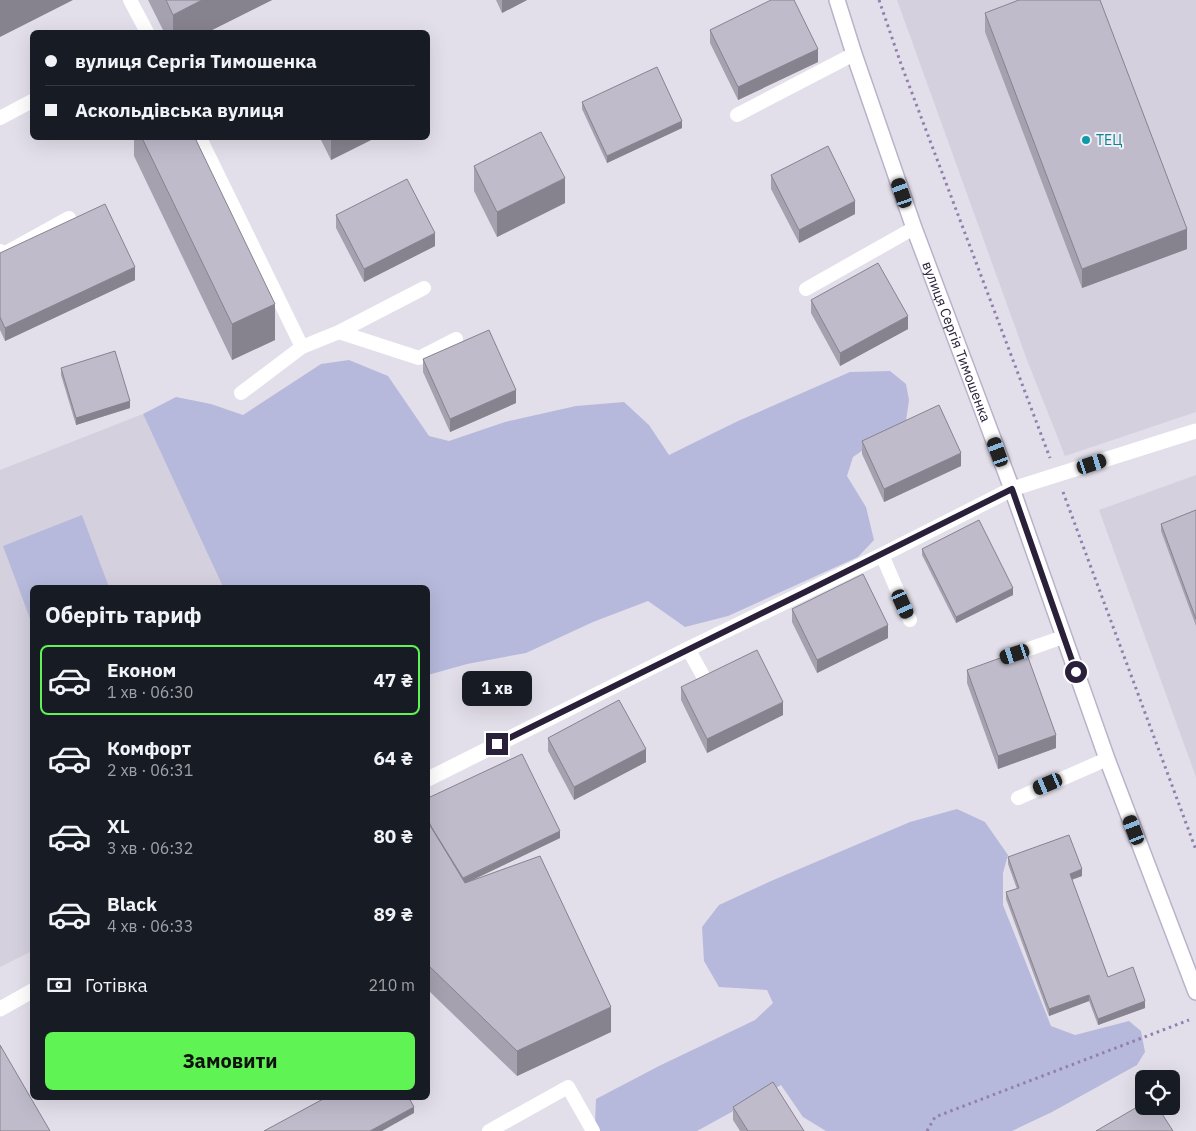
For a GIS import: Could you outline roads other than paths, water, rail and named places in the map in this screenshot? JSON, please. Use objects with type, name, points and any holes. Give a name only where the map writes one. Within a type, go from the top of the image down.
[{"type":"street","name":"вулиця Сергія Тимошенка","points":[[837,0],[914,228],[1012,489],[1107,759],[1196,992]]},
{"type":"street","points":[[430,777],[1012,489],[1196,431]]},
{"type":"street","points":[[0,1009],[30,992]]},
{"type":"lane","points":[[130,0],[146,30]]},
{"type":"lane","points":[[737,115],[854,54]]},
{"type":"lane","points":[[0,118],[30,102]]},
{"type":"lane","points":[[201,140],[302,347]]},
{"type":"lane","points":[[1,254],[69,218]]},
{"type":"lane","points":[[806,289],[914,228]]},
{"type":"lane","points":[[241,393],[302,347],[339,332],[424,288]]},
{"type":"lane","points":[[339,332],[419,358],[456,339]]},
{"type":"lane","points":[[882,555],[910,620]]},
{"type":"lane","points":[[997,660],[1063,637]]},
{"type":"lane","points":[[688,648],[706,681]]},
{"type":"lane","points":[[1018,798],[1107,759]]},
{"type":"lane","points":[[488,1131],[568,1087],[593,1131]]},
{"type":"place","name":"ТЕЦ","points":[[1086,140]]}]
